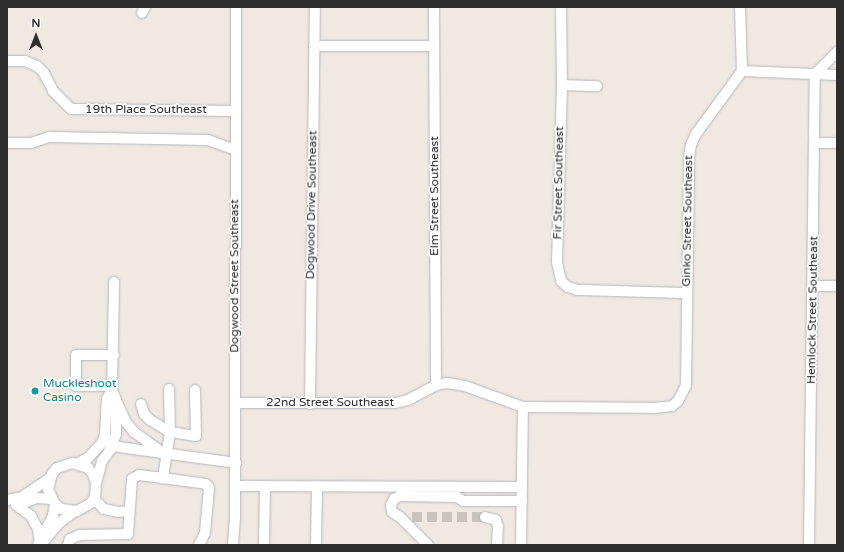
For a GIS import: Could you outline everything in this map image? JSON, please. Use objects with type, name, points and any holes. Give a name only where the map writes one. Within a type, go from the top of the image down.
[{"type":"street","name":"Dogwood Street Southeast","points":[[233,545],[236,518],[236,7]]},
{"type":"street","name":"Dogwood Drive Southeast","points":[[310,404],[315,7]]},
{"type":"street","name":"Elm Street Southeast","points":[[434,7],[436,385]]},
{"type":"street","name":"Fir Street Southeast","points":[[561,7],[562,85],[557,262],[561,281],[568,287],[578,290],[686,293]]},
{"type":"street","points":[[740,7],[742,71],[837,75]]},
{"type":"street","points":[[314,46],[434,46]]},
{"type":"street","points":[[815,74],[837,52]]},
{"type":"street","name":"19th Place Southeast","points":[[7,61],[25,61],[37,66],[44,73],[53,91],[71,109],[235,111]]},
{"type":"street","name":"Ginko Street Southeast","points":[[678,401],[686,385],[686,293],[689,156],[691,145],[696,134],[742,71]]},
{"type":"street","name":"Hemlock Street Southeast","points":[[809,545],[815,74]]},
{"type":"street","points":[[562,85],[597,86]]},
{"type":"street","points":[[7,143],[31,143],[50,137],[208,140],[235,150]]},
{"type":"street","points":[[814,143],[837,143]]},
{"type":"street","points":[[114,282],[114,355],[112,388],[116,402],[126,422],[134,432],[165,453]]},
{"type":"street","points":[[813,286],[837,286]]},
{"type":"street","points":[[112,388],[76,386],[76,355],[114,355]]},
{"type":"street","name":"22nd Street Southeast","points":[[236,403],[395,403],[408,400],[436,385],[458,384],[523,407],[654,408],[672,406],[678,401]]},
{"type":"street","points":[[10,504],[50,478],[57,468],[64,464],[78,463],[88,458],[102,443],[105,435],[107,399],[112,388]]},
{"type":"street","points":[[163,478],[165,453],[170,432],[169,389]]},
{"type":"street","points":[[141,404],[144,414],[150,420],[170,432],[196,436],[195,390]]},
{"type":"street","points":[[96,483],[102,461],[112,446],[116,434],[116,402]]},
{"type":"street","points":[[521,545],[523,407]]},
{"type":"street","points":[[112,446],[236,463]]},
{"type":"street","points":[[39,544],[59,523],[75,511],[85,508],[94,499],[97,489],[93,474],[88,468],[78,463]]},
{"type":"street","points":[[68,545],[70,539],[80,535],[128,534],[132,479],[139,475],[206,484],[209,488],[205,533],[199,545]]},
{"type":"street","points":[[50,478],[48,490],[53,502],[61,509],[75,511]]},
{"type":"street","points":[[236,486],[522,487]]},
{"type":"street","points":[[264,545],[265,486]]},
{"type":"street","points":[[316,545],[317,486]]},
{"type":"street","points":[[428,545],[400,517],[392,512],[391,505],[394,499],[400,496],[410,496],[457,497],[463,501],[522,501]]},
{"type":"street","points":[[10,504],[37,498],[53,502]]},
{"type":"street","points":[[94,499],[104,508],[118,512],[129,511]]},
{"type":"street","points":[[39,544],[51,521],[53,502]]},
{"type":"street","points":[[10,504],[31,516],[38,529],[39,544]]},
{"type":"street","points":[[400,517],[412,517]]},
{"type":"street","points":[[485,517],[496,520],[498,526],[497,545]]},
{"type":"tunnel","points":[[412,517],[485,517]]},
{"type":"place","name":"Muckleshoot Casino","points":[[35,391]]}]
